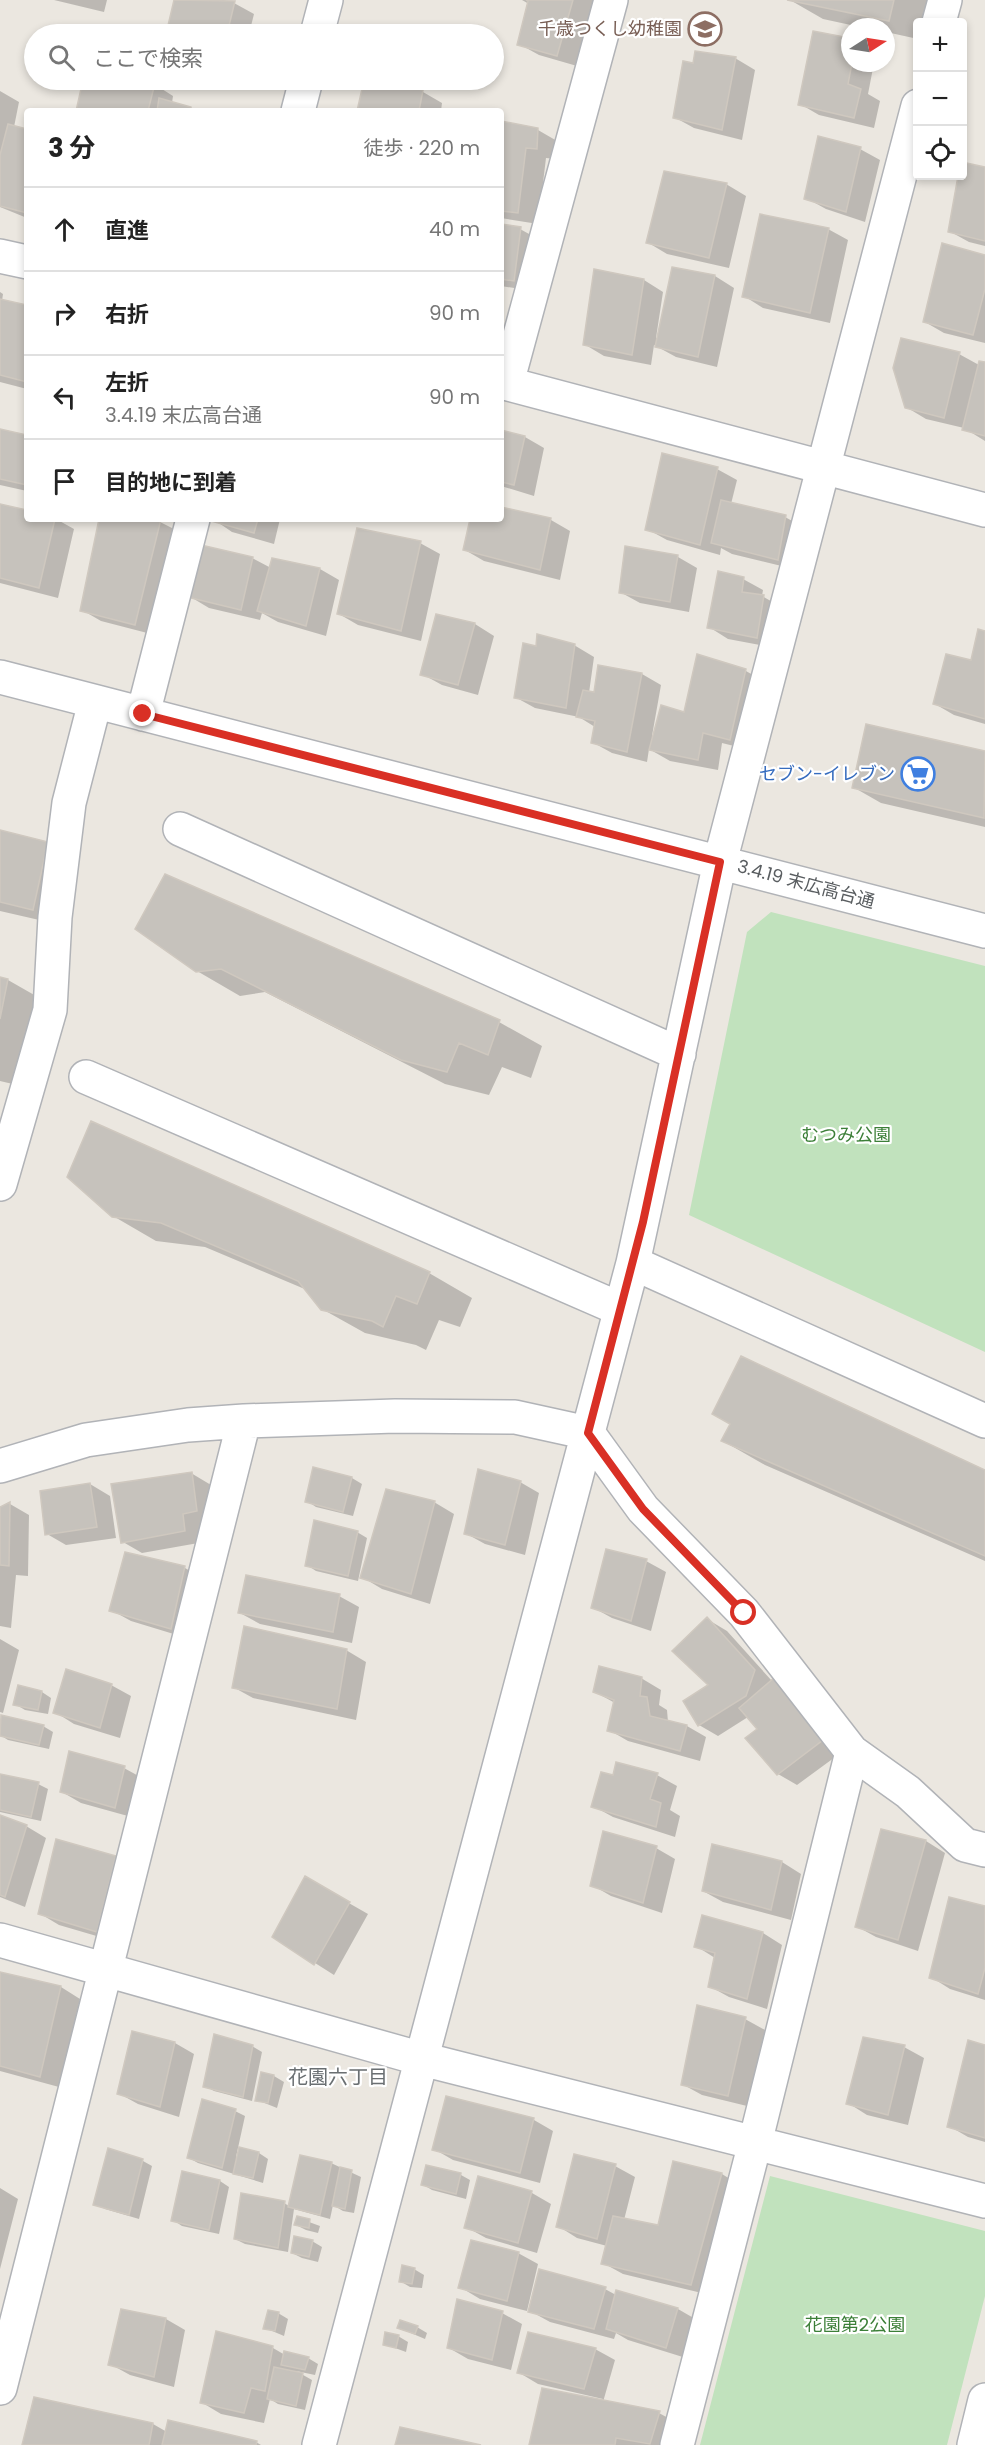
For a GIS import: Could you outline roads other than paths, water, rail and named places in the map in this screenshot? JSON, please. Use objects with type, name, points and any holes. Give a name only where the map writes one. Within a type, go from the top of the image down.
[{"type":"street","points":[[320,24],[326,0]]},
{"type":"street","points":[[611,0],[504,383],[985,510]]},
{"type":"street","points":[[940,18],[945,0]]},
{"type":"street","points":[[299,108],[303,90]]},
{"type":"street","points":[[319,2445],[633,1263],[720,862],[913,125]]},
{"type":"street","points":[[0,256],[24,261]]},
{"type":"street","points":[[143,714],[193,522]]},
{"type":"street","name":"3.4.19 末広高台通","points":[[0,677],[985,931]]},
{"type":"street","points":[[0,1184],[50,1010],[55,917],[69,803],[95,702]]},
{"type":"street","points":[[180,829],[679,1054]]},
{"type":"street","points":[[86,1077],[620,1310]]},
{"type":"street","points":[[633,1263],[985,1421]]},
{"type":"street","points":[[0,1466],[86,1440],[188,1425],[244,1421],[395,1416],[514,1417],[588,1433],[643,1509],[744,1613],[852,1752],[908,1792],[965,1845],[985,1850]]},
{"type":"street","points":[[0,2388],[244,1421]]},
{"type":"street","points":[[677,2445],[852,1752]]},
{"type":"street","points":[[0,1940],[422,2058],[985,2201]]},
{"type":"street","points":[[974,2445],[985,2400]]},
{"type":"place","name":"千歳つくし幼稚園","points":[[705,29]]},
{"type":"place","name":"セブン-イレブン","points":[[918,774]]},
{"type":"district","name":"花園六丁目","points":[[338,2077]]},
{"type":"park label","name":"むつみ公園","points":[[846,1135]]},
{"type":"park label","name":"花園第2公園","points":[[855,2325]]}]
